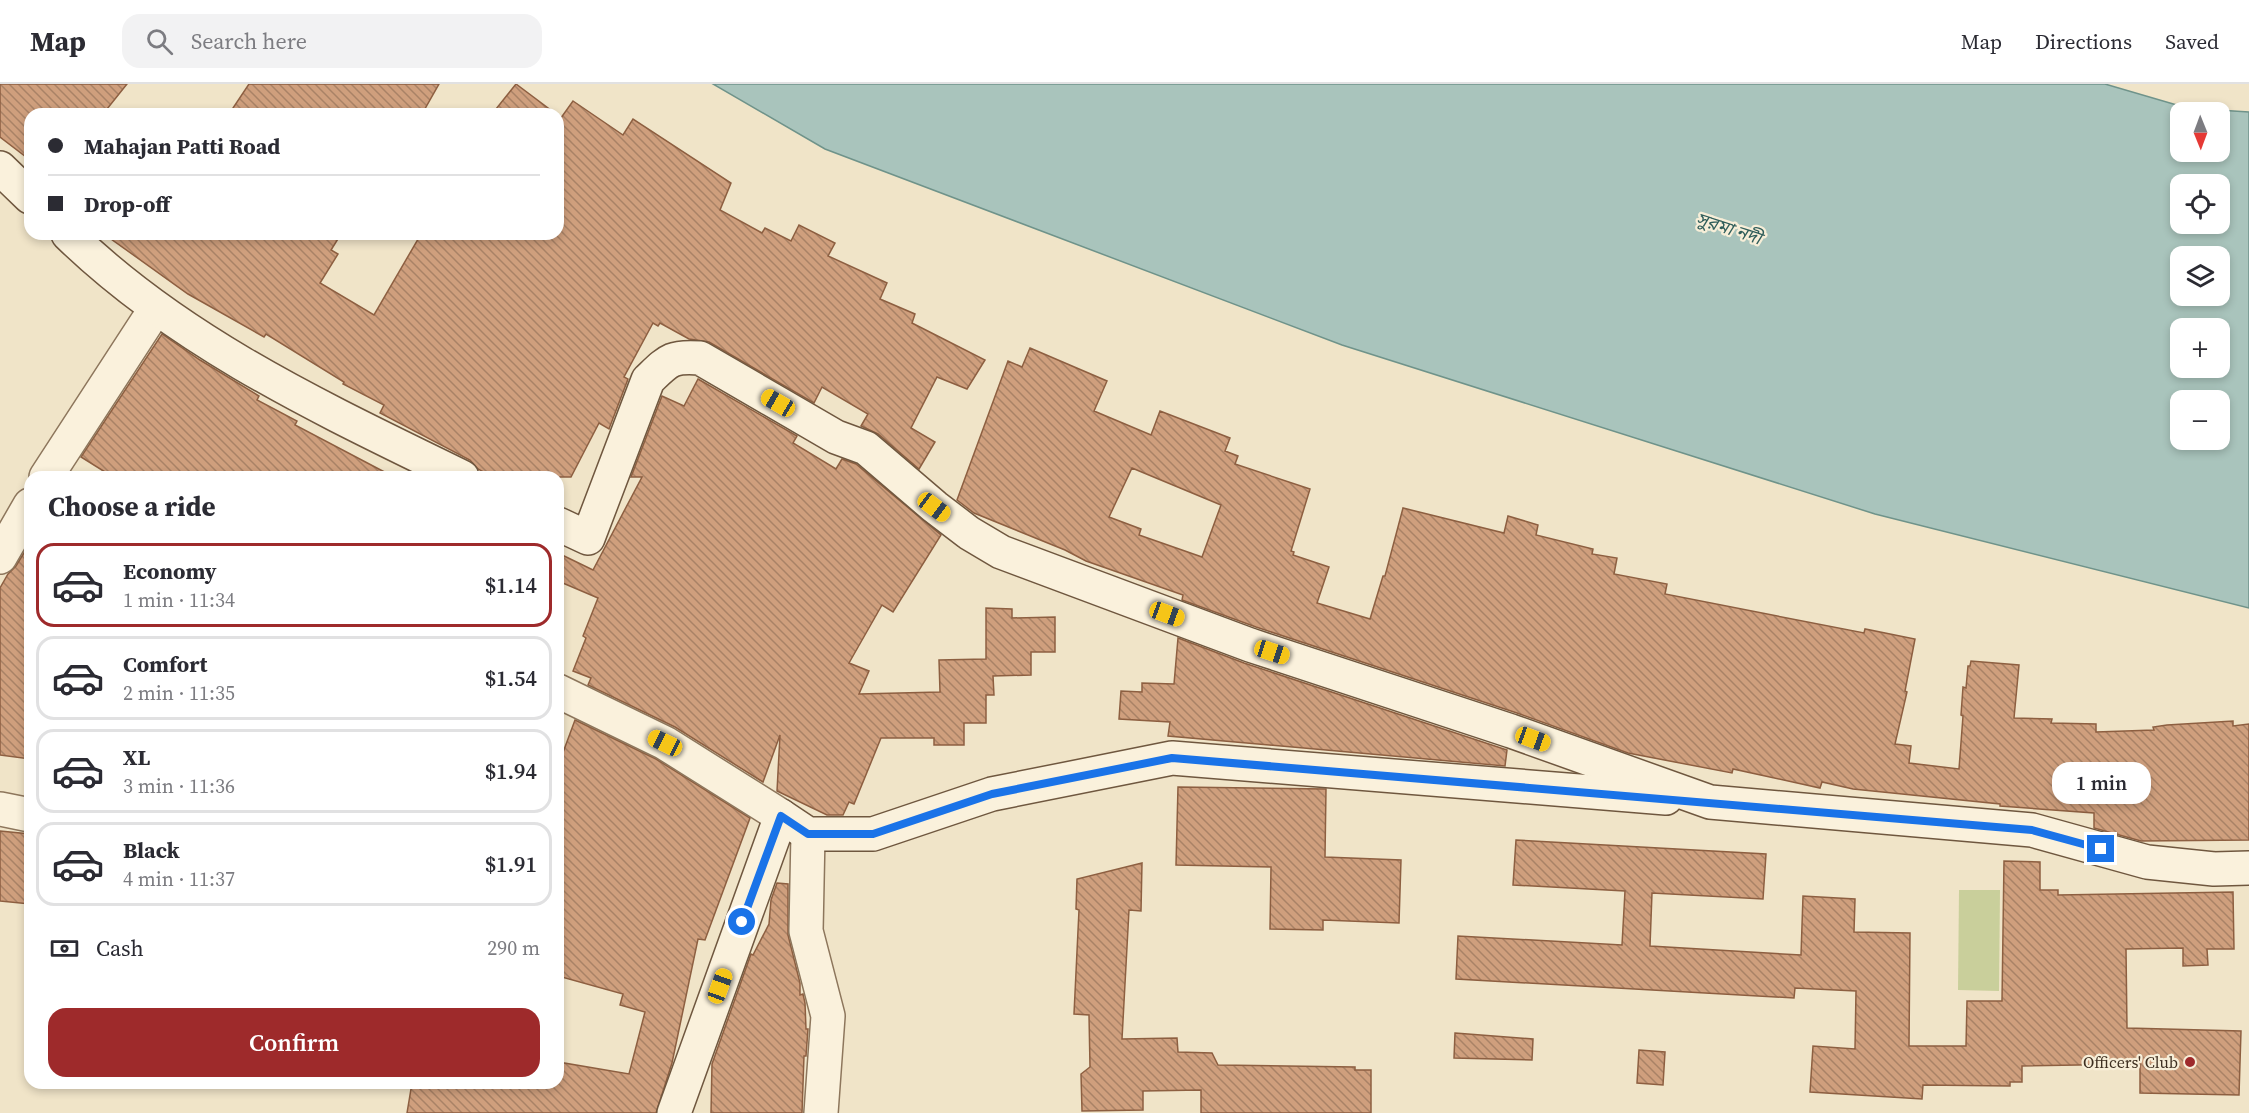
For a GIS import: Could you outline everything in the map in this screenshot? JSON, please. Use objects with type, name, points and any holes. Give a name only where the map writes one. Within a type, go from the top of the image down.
[{"type":"street","points":[[0,168],[24,191]]},
{"type":"street","points":[[74,240],[94,259],[156,308],[257,374],[450,471]]},
{"type":"street","points":[[50,471],[156,308]]},
{"type":"street","points":[[564,527],[588,538],[648,380],[664,365],[679,356],[700,358],[836,437],[866,448],[926,500],[969,533],[1001,552],[1250,645],[1511,731],[1710,802]]},
{"type":"street","points":[[0,557],[24,515]]},
{"type":"street","points":[[564,694],[665,743],[808,834],[873,834],[992,794],[1172,758],[2032,830],[2147,862],[2214,869],[2249,868]]},
{"type":"street","points":[[0,809],[24,814]]},
{"type":"street","points":[[674,1113],[781,816]]},
{"type":"street","points":[[808,834],[806,931],[828,1016],[821,1113]]},
{"type":"green space","points":[[1959,890],[2000,890],[1999,991],[1958,990]]},
{"type":"water","name":"সুরমা নদী","points":[[713,84],[2105,84],[2170,103],[2170,162],[2230,162],[2230,111],[2249,112],[2249,608],[1875,514],[1342,345],[825,149]]},
{"type":"building","points":[[0,84],[127,84],[108,108],[24,108],[24,155],[0,137]]},
{"type":"building","points":[[249,84],[439,84],[425,108],[233,108]]},
{"type":"building","points":[[516,84],[548,108],[497,108]]},
{"type":"building","points":[[573,101],[623,135],[633,119],[731,183],[720,210],[762,233],[765,228],[791,241],[799,225],[835,243],[828,256],[887,283],[880,299],[915,314],[912,323],[985,360],[967,389],[937,377],[911,428],[935,442],[919,469],[878,434],[861,426],[868,414],[822,387],[814,403],[709,342],[689,339],[660,323],[658,326],[653,323],[624,377],[628,379],[609,429],[599,423],[571,477],[564,477],[564,471],[482,471],[470,460],[380,413],[384,405],[343,384],[344,382],[266,334],[264,337],[188,294],[112,240],[337,240],[331,250],[338,254],[320,283],[374,315],[418,240],[564,240],[564,114]]},
{"type":"building","points":[[162,334],[259,396],[257,400],[297,421],[295,425],[383,471],[103,471],[81,457]]},
{"type":"building","points":[[1030,348],[1107,381],[1094,411],[1151,435],[1160,411],[1230,438],[1225,451],[1238,456],[1235,464],[1310,489],[1291,551],[1294,552],[1293,555],[1329,567],[1317,603],[1370,619],[1383,576],[1385,576],[1403,508],[1504,533],[1508,516],[1538,525],[1536,535],[1593,549],[1592,554],[1617,558],[1614,574],[1667,584],[1665,594],[1864,633],[1865,629],[1915,639],[1905,691],[1907,692],[1895,744],[1911,746],[1909,763],[1959,769],[1963,687],[1966,688],[1968,666],[1971,661],[2019,665],[2014,718],[2052,719],[2051,723],[2096,724],[2096,732],[2154,730],[2153,727],[2167,725],[2233,721],[2233,726],[2249,724],[2249,840],[2141,841],[2094,828],[2094,813],[2000,806],[2000,804],[1853,789],[1822,782],[1820,788],[1733,769],[1732,773],[1628,753],[1517,713],[1256,627],[1182,600],[1183,595],[1086,561],[1065,550],[974,513],[957,500],[1008,361],[1022,367]],"holes":[[[1132,468],[1221,505],[1202,557],[1139,535],[1141,529],[1109,517]]]},
{"type":"building","points":[[698,379],[797,436],[793,443],[836,469],[842,459],[856,464],[941,535],[893,612],[882,605],[849,663],[869,671],[859,694],[940,692],[939,660],[986,659],[986,608],[1012,609],[1012,618],[1055,617],[1055,652],[1031,652],[1031,675],[993,676],[994,695],[986,695],[986,723],[964,723],[964,745],[934,745],[934,738],[881,738],[854,804],[849,802],[843,815],[827,815],[777,791],[780,735],[763,782],[675,727],[588,685],[591,678],[573,671],[586,638],[583,636],[598,598],[564,584],[564,556],[593,570],[642,477],[631,477],[662,396],[684,406]]},
{"type":"building","points":[[24,553],[24,758],[0,755],[0,588]]},
{"type":"building","points":[[1178,638],[1244,663],[1507,750],[1505,766],[1168,736],[1170,722],[1119,719],[1121,691],[1142,692],[1142,683],[1174,684]]},
{"type":"building","points":[[575,720],[656,759],[750,818],[705,940],[698,939],[672,1063],[656,1113],[407,1113],[411,1089],[564,1089],[564,1063],[629,1074],[645,1012],[620,1005],[623,994],[564,978],[564,750]]},
{"type":"building","points":[[1178,787],[1326,789],[1325,857],[1401,860],[1399,923],[1323,920],[1323,930],[1270,929],[1271,867],[1176,865]]},
{"type":"building","points":[[0,831],[24,833],[24,903],[0,901]]},
{"type":"building","points":[[1516,840],[1766,854],[1763,899],[1652,893],[1650,946],[1801,955],[1803,896],[1855,899],[1854,932],[1910,933],[1909,1046],[1966,1046],[1967,1001],[2002,1001],[2004,861],[2040,862],[2040,890],[2058,890],[2058,895],[2233,892],[2234,949],[2207,949],[2208,965],[2183,966],[2183,948],[2126,949],[2127,1028],[2241,1031],[2239,1095],[2140,1093],[2140,1064],[2022,1066],[2022,1082],[2010,1082],[2010,1086],[1923,1085],[1922,1099],[1810,1092],[1813,1046],[1855,1049],[1856,991],[1795,988],[1794,998],[1456,979],[1458,936],[1622,945],[1625,891],[1513,885]]},
{"type":"building","points":[[1142,863],[1141,911],[1129,910],[1122,1039],[1177,1038],[1178,1052],[1212,1053],[1218,1065],[1355,1067],[1355,1070],[1371,1070],[1371,1113],[1201,1113],[1201,1090],[1143,1091],[1143,1110],[1082,1111],[1081,1074],[1090,1067],[1089,1015],[1074,1014],[1079,910],[1076,909],[1077,879]]},
{"type":"building","points":[[777,883],[788,884],[788,935],[800,983],[800,995],[803,994],[805,1003],[806,1029],[808,1029],[806,1056],[804,1056],[802,1113],[711,1113],[712,1064],[751,954],[753,955],[769,924],[771,900]]},
{"type":"building","points":[[1455,1033],[1533,1039],[1532,1060],[1454,1058]]},
{"type":"building","points":[[1639,1050],[1665,1052],[1663,1085],[1637,1083]]},
{"type":"place","name":"Officers' Club","points":[[2190,1062]]},
{"type":"route","points":[[742,922],[781,816],[808,834],[873,834],[992,794],[1172,758],[2032,830],[2101,849]]}]
